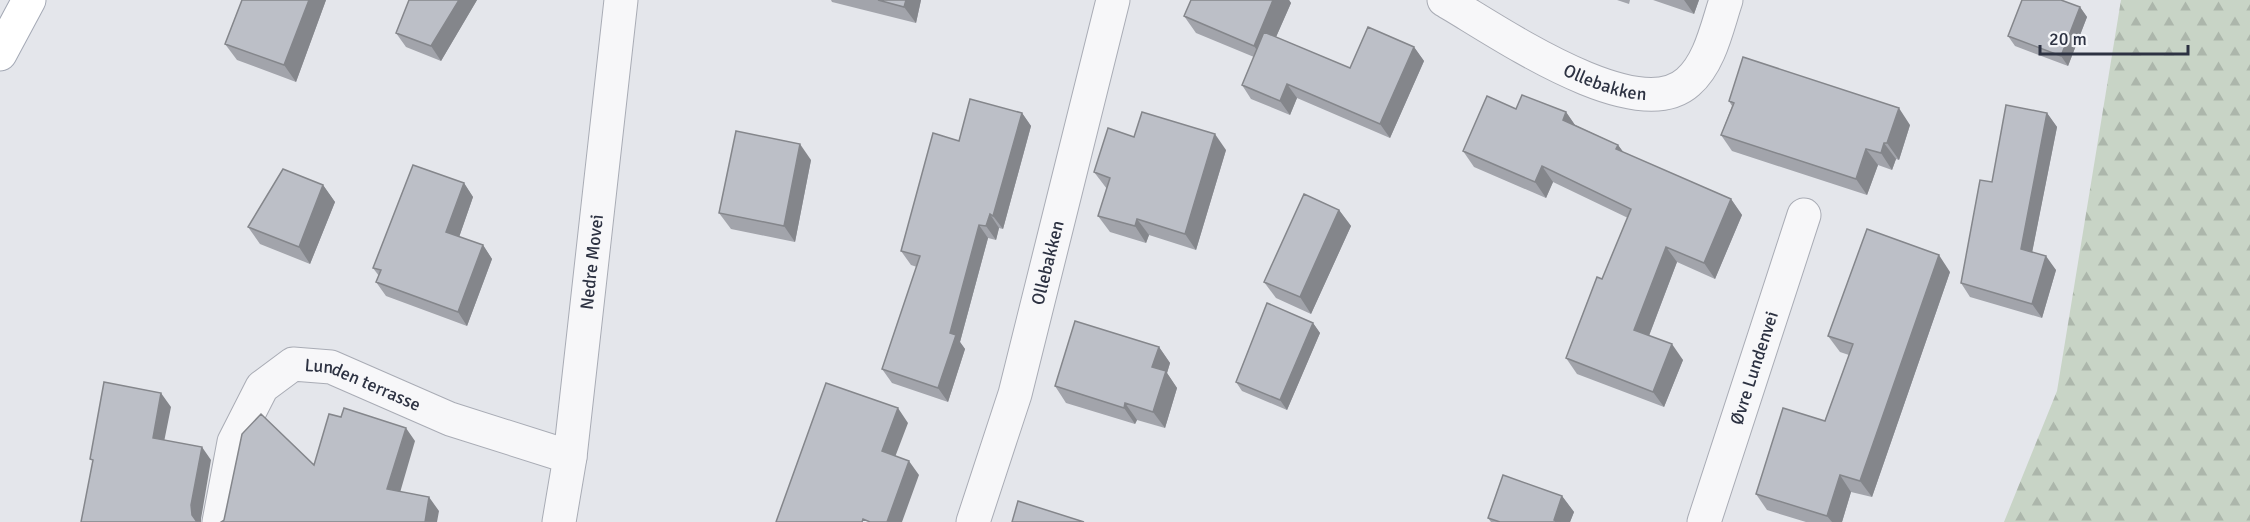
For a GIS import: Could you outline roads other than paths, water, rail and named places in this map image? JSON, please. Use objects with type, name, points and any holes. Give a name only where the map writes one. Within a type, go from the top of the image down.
[{"type":"main road","points":[[0,54],[29,0]]},
{"type":"street","name":"Nedre Movei","points":[[559,522],[570,457],[621,0]]},
{"type":"street","name":"Ollebakken","points":[[973,522],[1015,394],[1113,0]]},
{"type":"street","name":"Ollebakken","points":[[1444,0],[1580,78],[1631,94],[1660,95],[1688,83],[1695,73],[1708,54],[1726,0]]},
{"type":"street","name":"Øvre Lundenvei","points":[[1704,522],[1804,215]]},
{"type":"street","name":"Lunden terrasse","points":[[219,522],[234,442],[262,387],[293,364],[331,367],[450,418],[570,457]]}]
